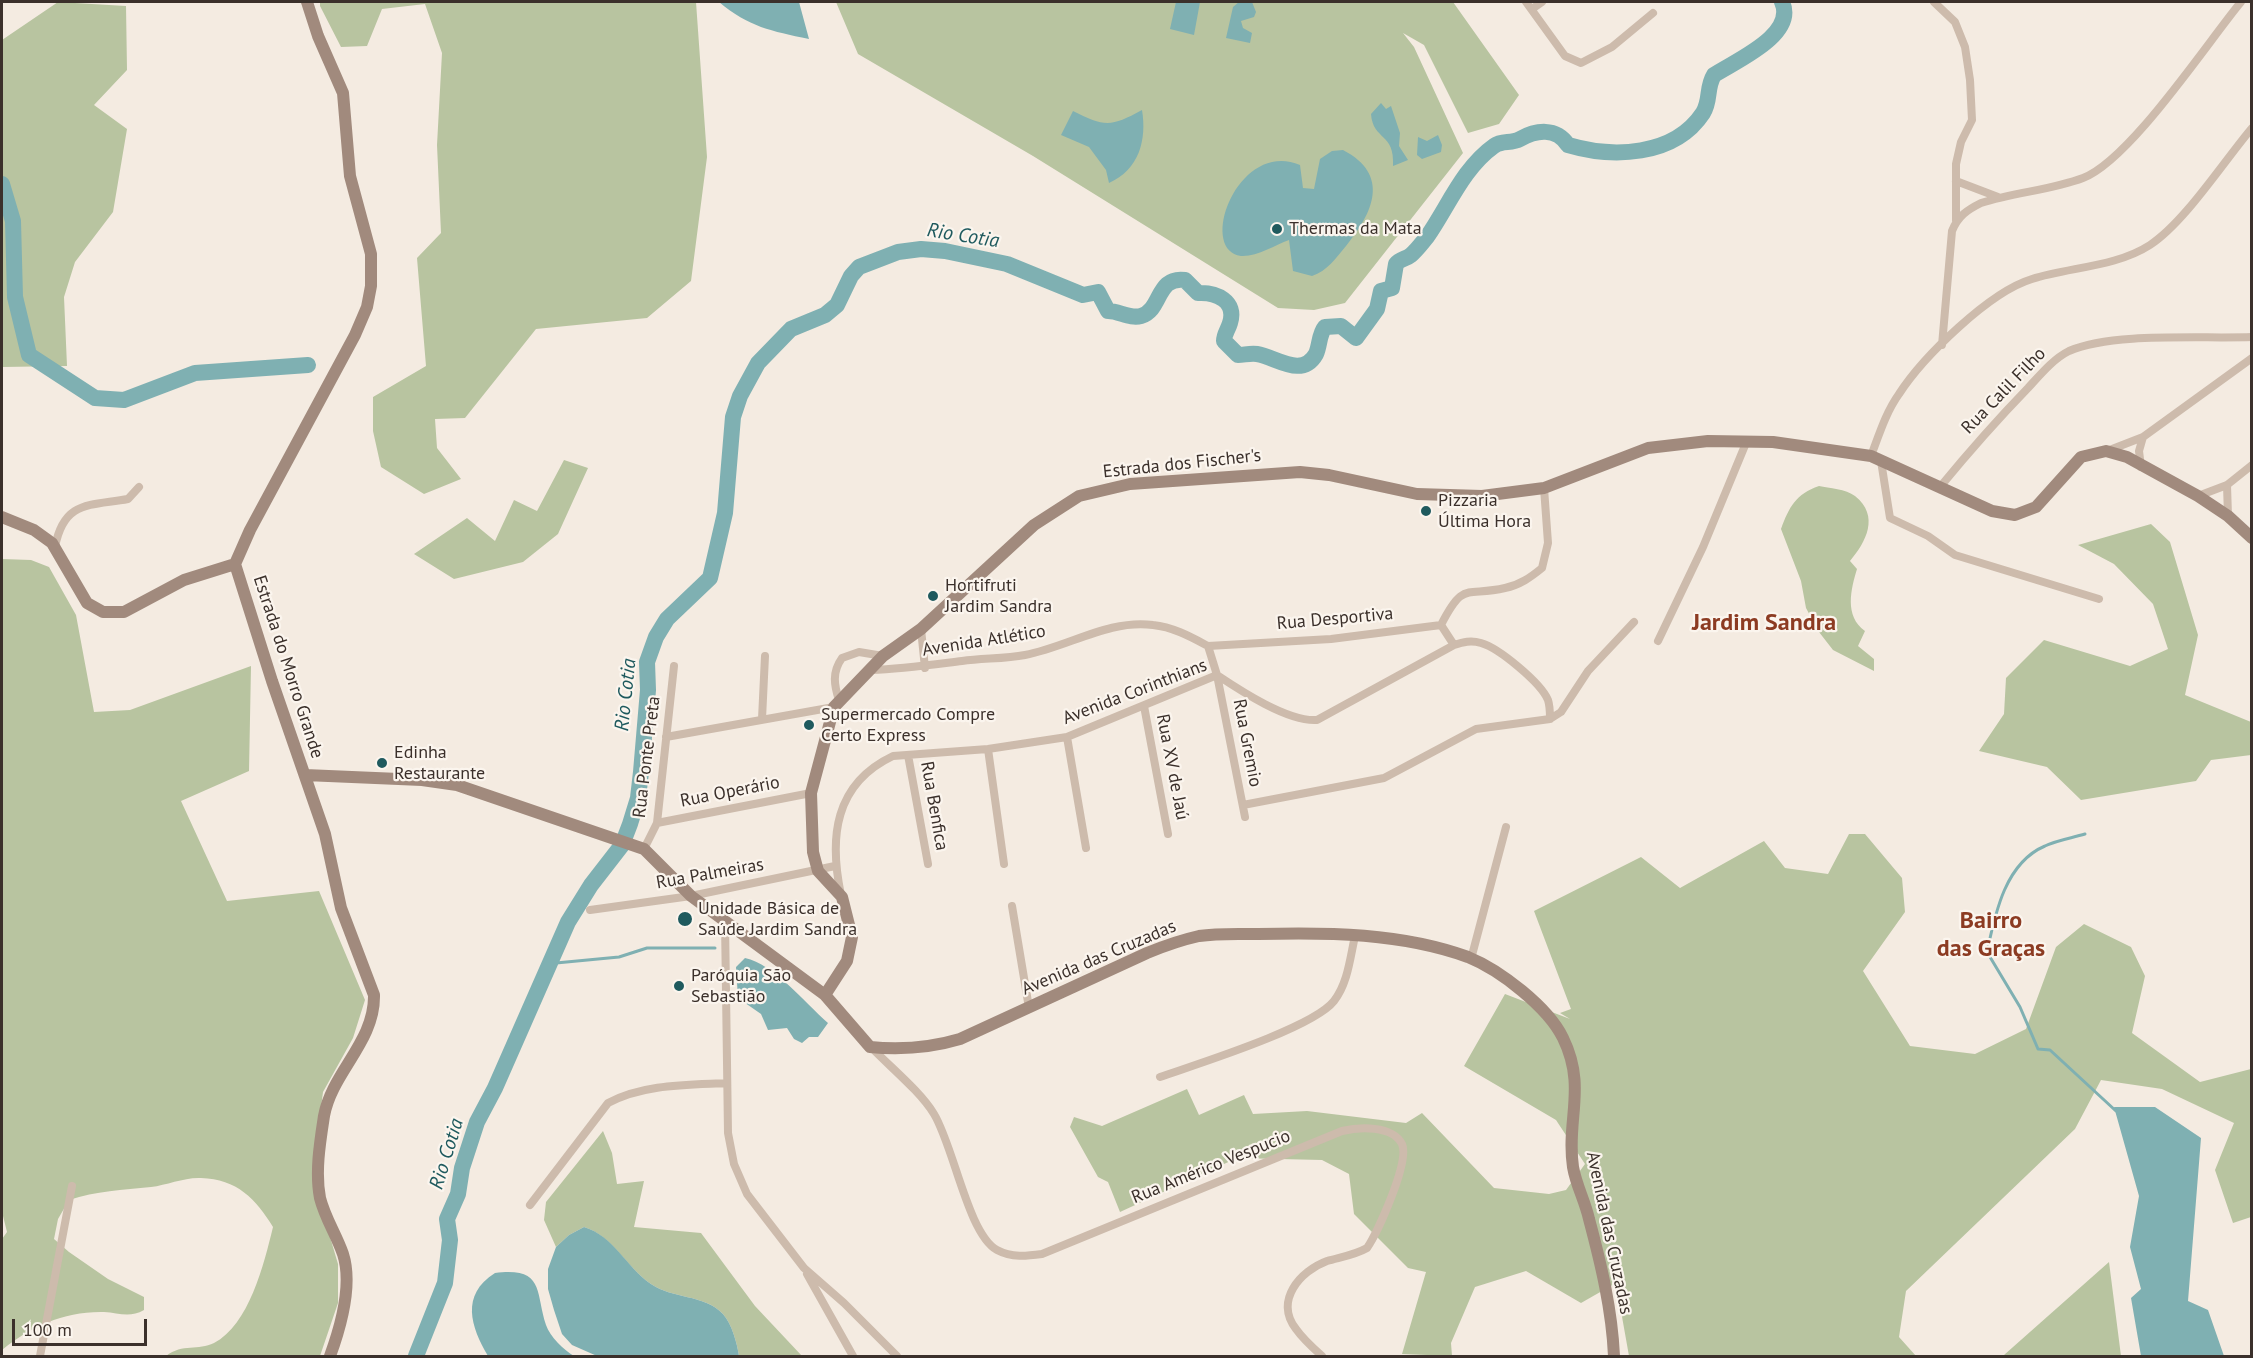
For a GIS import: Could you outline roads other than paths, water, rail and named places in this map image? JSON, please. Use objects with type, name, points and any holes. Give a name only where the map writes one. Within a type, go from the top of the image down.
[{"type":"street","name":"Estrada do Morro Grande","points":[[307,2],[318,36],[343,93],[350,176],[371,254],[371,286],[367,307],[350,346],[250,530],[235,564],[272,681],[325,834],[341,908],[374,995],[369,1026],[331,1094],[321,1137],[318,1172],[320,1197],[329,1226],[342,1251],[347,1279],[344,1304],[330,1356]]},
{"type":"street","points":[[1542,2],[1529,5],[1565,56],[1574,62],[1581,63],[1591,60],[1612,47],[1653,13]]},
{"type":"street","points":[[1934,2],[1955,22],[1965,47],[1970,80],[1972,120],[1958,153],[1956,221],[1952,231],[1942,345]]},
{"type":"street","points":[[1956,221],[1968,209],[1982,203],[1998,197],[2085,177],[2102,166],[2150,119],[2241,2]]},
{"type":"street","points":[[2099,599],[1955,555],[1928,536],[1890,518],[1876,459],[1898,395],[1917,370],[1942,345],[2013,285],[2111,260],[2152,244],[2179,217],[2252,128]]},
{"type":"street","points":[[1956,181],[1998,197]]},
{"type":"street","name":"Rua Calil Filho","points":[[1940,488],[1987,431],[2052,362],[2067,352],[2101,344],[2166,338],[2252,337]]},
{"type":"street","points":[[2106,451],[2142,437],[2252,358]]},
{"type":"street","points":[[2141,467],[2139,451],[2142,437]]},
{"type":"street","name":"Estrada dos Fischer's","points":[[836,704],[883,656],[921,628],[1034,525],[1079,496],[1102,489],[1183,479],[1300,472],[1434,495],[1482,496],[1544,488],[1648,448],[1708,441],[1773,442],[1876,459],[1992,511],[2015,515],[2036,507],[2082,457],[2106,451]]},
{"type":"street","points":[[1658,641],[1703,546],[1746,442]]},
{"type":"street","points":[[2106,451],[2127,457],[2141,467],[2198,496],[2228,516],[2252,537]]},
{"type":"street","points":[[2198,496],[2227,485],[2252,465]]},
{"type":"street","points":[[2227,485],[2228,516]]},
{"type":"street","points":[[55,546],[64,519],[71,513],[82,506],[128,499],[139,487]]},
{"type":"street","points":[[1544,488],[1548,543],[1542,568],[1512,587],[1468,591],[1456,601],[1441,625],[1454,645],[1468,641],[1483,643],[1539,685],[1548,701],[1550,719]]},
{"type":"street","points":[[2,518],[34,530],[55,546],[87,603],[103,612],[113,614],[130,609],[194,576],[235,564]]},
{"type":"street","points":[[1243,805],[1384,778],[1476,729],[1550,719],[1561,712],[1588,671],[1634,622]]},
{"type":"street","name":"Avenida Atlético","points":[[871,670],[925,668],[1033,653],[1051,649],[1105,629],[1127,625],[1154,625],[1179,631],[1208,646]]},
{"type":"street","name":"Rua Desportiva","points":[[1208,646],[1331,639],[1441,625]]},
{"type":"street","points":[[921,628],[925,668]]},
{"type":"street","name":"Avenida Corinthians","points":[[842,897],[835,866],[835,840],[847,794],[880,762],[893,756],[988,749],[1067,737],[1217,675],[1239,690],[1300,719],[1317,720],[1454,645]]},
{"type":"street","points":[[1208,646],[1217,675]]},
{"type":"street","points":[[825,995],[847,961],[852,937],[842,897],[818,871],[813,852],[811,792],[836,704],[835,670],[842,658],[859,652],[883,656]]},
{"type":"street","points":[[762,719],[765,656]]},
{"type":"street","name":"Rua Ponte Preta","points":[[644,849],[657,823],[674,666]]},
{"type":"street","name":"Rua Gremio","points":[[1217,675],[1245,817]]},
{"type":"street","points":[[666,737],[836,704]]},
{"type":"street","name":"Rua XV de Jaú","points":[[1144,706],[1168,834]]},
{"type":"street","points":[[1067,737],[1086,848]]},
{"type":"street","points":[[988,749],[1004,864]]},
{"type":"street","name":"Rua Benfica","points":[[908,755],[928,864]]},
{"type":"street","points":[[305,775],[422,780],[457,785],[644,849],[691,896],[825,995],[870,1047]]},
{"type":"street","name":"Rua Operário","points":[[657,823],[811,792]]},
{"type":"street","points":[[1471,958],[1506,826]]},
{"type":"street","name":"Rua Palmeiras","points":[[590,910],[691,896],[835,866]]},
{"type":"street","points":[[1012,906],[1029,1008]]},
{"type":"street","points":[[724,921],[728,1133],[734,1164],[747,1194],[804,1268],[853,1356]]},
{"type":"street","name":"Avenida das Cruzadas","points":[[870,1047],[898,1050],[941,1045],[1172,943],[1201,936],[1284,933],[1355,936],[1430,946],[1471,958],[1517,988],[1549,1017],[1563,1037],[1572,1061],[1577,1089],[1572,1161],[1609,1304],[1614,1356]]},
{"type":"street","points":[[1160,1077],[1274,1035],[1322,1012],[1334,1002],[1345,982],[1355,936]]},
{"type":"street","name":"Rua Américo Vespucio","points":[[870,1047],[932,1112],[946,1136],[975,1224],[990,1245],[1010,1255],[1024,1257],[1042,1254],[1342,1131],[1354,1128],[1379,1130],[1399,1140],[1404,1151],[1402,1162],[1386,1211],[1367,1248],[1315,1267],[1294,1285],[1289,1295],[1289,1316],[1295,1328],[1322,1356]]},
{"type":"street","points":[[530,1205],[608,1103],[624,1094],[640,1090],[727,1083]]},
{"type":"street","points":[[40,1356],[72,1186]]},
{"type":"street","points":[[804,1268],[897,1356]]},
{"type":"water","points":[[719,2],[799,2],[809,39],[751,23]]},
{"type":"water","points":[[1176,2],[1200,2],[1194,35],[1170,29]]},
{"type":"water","points":[[1239,2],[1252,2],[1256,12],[1254,17],[1241,21],[1243,28],[1252,33],[1250,43],[1226,38],[1233,7]]},
{"type":"water","points":[[1381,103],[1386,109],[1391,106],[1400,133],[1399,146],[1408,160],[1393,166],[1391,147],[1376,129],[1371,114]]},
{"type":"water","points":[[1142,110],[1143,132],[1139,153],[1128,170],[1109,183],[1106,170],[1089,147],[1061,135],[1073,111],[1093,120],[1108,123],[1123,120]]},
{"type":"water","points":[[1438,135],[1442,145],[1441,152],[1422,159],[1417,155],[1418,137],[1427,141]]},
{"type":"water","points":[[1343,150],[1358,160],[1368,171],[1373,195],[1364,221],[1339,255],[1327,267],[1312,276],[1293,271],[1289,240],[1260,253],[1247,256],[1241,256],[1228,249],[1223,236],[1224,218],[1231,198],[1242,181],[1258,167],[1278,161],[1300,165],[1303,188],[1314,189],[1320,159],[1332,151]]},
{"type":"water","points":[[745,958],[778,976],[828,1023],[818,1037],[809,1037],[802,1043],[794,1039],[787,1028],[768,1030],[761,1014],[738,998],[736,967]]},
{"type":"water","points":[[2114,1107],[2155,1107],[2201,1138],[2188,1301],[2208,1310],[2224,1356],[2141,1356],[2131,1298],[2141,1289],[2130,1247],[2139,1196]]},
{"type":"water","points":[[584,1227],[604,1237],[651,1284],[659,1289],[707,1303],[723,1314],[729,1323],[739,1356],[597,1356],[572,1345],[562,1334],[554,1310],[548,1289],[548,1269],[556,1247],[569,1235]]},
{"type":"water","points":[[511,1272],[530,1278],[538,1292],[548,1330],[558,1343],[574,1356],[488,1356],[477,1334],[472,1312],[477,1291],[495,1273]]},
{"type":"waterway","name":"Rio Cotia","points":[[416,1356],[445,1283],[450,1240],[447,1219],[458,1194],[462,1168],[477,1122],[495,1088],[568,922],[591,885],[622,845],[630,824],[638,798],[641,772],[648,690],[647,662],[656,637],[667,619],[710,578],[725,513],[733,417],[740,396],[758,363],[791,329],[825,315],[837,305],[851,276],[859,267],[898,252],[921,249],[945,251],[1007,264],[1083,295],[1098,292],[1108,311],[1133,316],[1148,313],[1169,283],[1185,280],[1198,293],[1218,296],[1228,304],[1231,315],[1224,341],[1238,355],[1257,354],[1296,366],[1304,365],[1316,354],[1325,327],[1341,326],[1356,338],[1377,309],[1381,291],[1392,288],[1396,264],[1411,255],[1427,237],[1473,165],[1494,146],[1539,132],[1558,135],[1568,145],[1604,152],[1641,150],[1659,146],[1676,138],[1691,128],[1703,113],[1714,75],[1762,46],[1773,36],[1781,25],[1784,14],[1782,2]]},
{"type":"waterway","points":[[2,184],[13,221],[15,297],[29,355],[95,398],[124,400],[195,373],[308,365]]},
{"type":"waterway","points":[[2085,834],[2045,846],[2020,864],[2011,877],[1998,906],[1987,952],[2020,1007],[2038,1049],[2050,1050],[2116,1111]]},
{"type":"waterway","points":[[552,959],[556,963],[619,957],[647,948],[715,948]]},
{"type":"place","name":"Thermas da Mata","points":[[1277,229]]},
{"type":"place","name":"Pizzaria Última Hora","points":[[1426,511]]},
{"type":"place","name":"Hortifruti Jardim Sandra","points":[[933,596]]},
{"type":"place","name":"Supermercado Compre Certo Express","points":[[809,725]]},
{"type":"place","name":"Edinha Restaurante","points":[[382,763]]},
{"type":"place","name":"Unidade Básica de Saúde Jardim Sandra","points":[[685,919]]},
{"type":"place","name":"Paróquia São Sebastião","points":[[679,986]]},
{"type":"district","name":"Jardim Sandra","points":[[1764,623]]},
{"type":"district","name":"Bairro das Graças","points":[[1991,935]]}]
